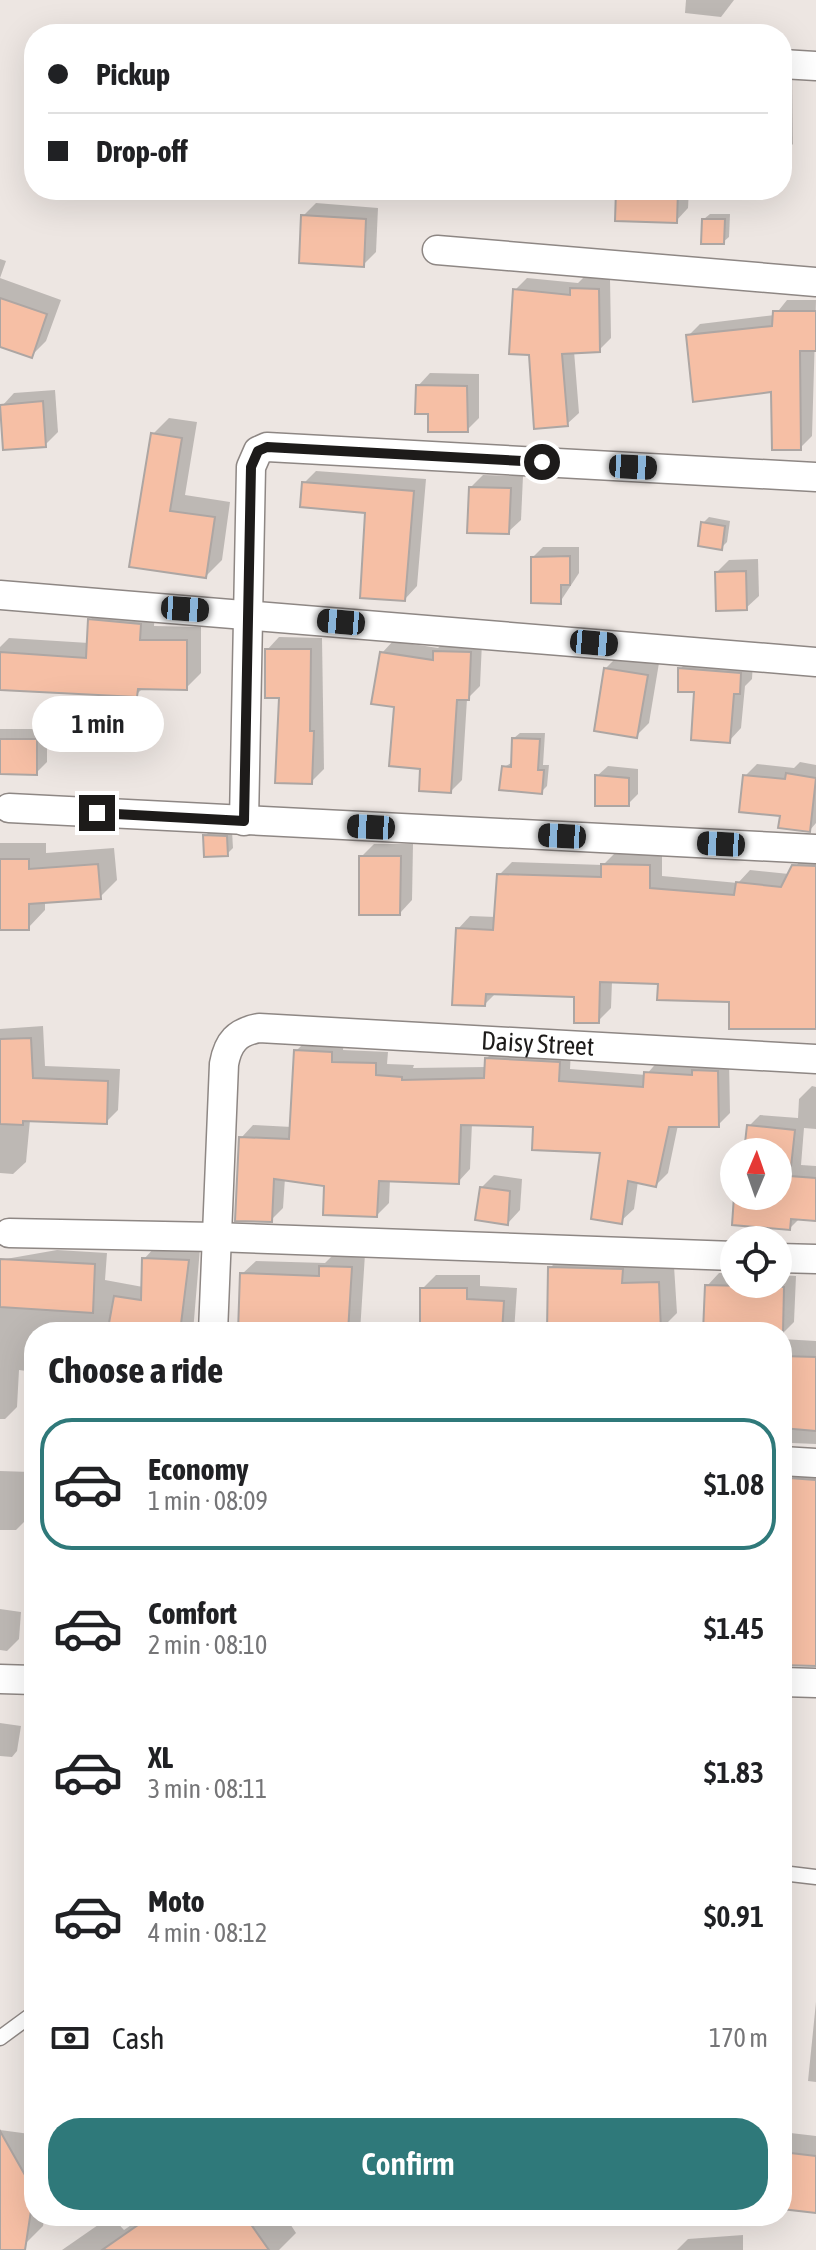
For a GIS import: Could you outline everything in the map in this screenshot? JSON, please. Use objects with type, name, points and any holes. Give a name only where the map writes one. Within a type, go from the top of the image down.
[{"type":"street","points":[[792,65],[816,66]]},
{"type":"street","points":[[437,250],[816,282]]},
{"type":"street","points":[[244,821],[251,467],[258,451],[267,447],[816,477]]},
{"type":"street","points":[[0,595],[816,662]]},
{"type":"street","points":[[9,808],[816,849]]},
{"type":"street","name":"Daisy Street","points":[[215,1237],[227,1049],[245,1031],[259,1028],[816,1059]]},
{"type":"street","points":[[9,1233],[215,1237],[720,1255]]},
{"type":"street","points":[[213,1322],[215,1237]]},
{"type":"street","points":[[792,1258],[816,1259]]},
{"type":"street","points":[[792,1462],[816,1463]]},
{"type":"street","points":[[0,1679],[24,1680]]},
{"type":"street","points":[[792,1682],[816,1683]]},
{"type":"lane","points":[[792,1874],[816,1877]]},
{"type":"lane","points":[[0,2038],[24,2020]]},
{"type":"building","points":[[616,200],[678,200],[677,223],[615,221]]},
{"type":"building","points":[[301,215],[366,219],[364,267],[299,263]]},
{"type":"building","points":[[702,219],[725,219],[724,244],[701,244]]},
{"type":"building","points":[[570,288],[599,289],[600,352],[562,354],[568,426],[534,429],[529,355],[509,354],[513,289],[570,295]]},
{"type":"building","points":[[0,298],[47,314],[32,358],[0,347]]},
{"type":"building","points":[[773,311],[816,311],[816,351],[800,351],[801,450],[772,450],[771,392],[693,402],[686,335],[772,326]]},
{"type":"building","points":[[416,385],[467,386],[468,432],[428,432],[428,414],[415,414]]},
{"type":"building","points":[[43,401],[46,447],[3,450],[0,405]]},
{"type":"building","points":[[151,433],[182,438],[170,511],[215,517],[206,578],[129,567]]},
{"type":"building","points":[[302,482],[414,491],[405,601],[360,598],[365,513],[300,507]]},
{"type":"building","points":[[469,487],[511,488],[509,534],[467,533]]},
{"type":"building","points":[[701,522],[725,526],[722,550],[698,546]]},
{"type":"building","points":[[570,556],[570,585],[561,585],[561,604],[531,603],[531,557]]},
{"type":"building","points":[[746,571],[747,610],[716,611],[715,572]]},
{"type":"building","points":[[88,619],[141,624],[140,640],[187,640],[187,690],[138,689],[137,697],[0,690],[0,652],[86,658]]},
{"type":"building","points":[[265,649],[311,649],[312,784],[275,783],[279,698],[265,698]]},
{"type":"building","points":[[433,651],[471,652],[469,700],[457,700],[451,793],[419,791],[420,769],[389,766],[394,707],[371,704],[380,652],[433,660]]},
{"type":"building","points":[[604,668],[648,675],[637,738],[594,731]]},
{"type":"building","points":[[678,668],[741,673],[740,694],[734,694],[730,743],[691,740],[694,692],[678,692]]},
{"type":"building","points":[[512,738],[540,739],[538,770],[544,770],[542,794],[499,790],[502,766],[511,767]]},
{"type":"building","points":[[0,739],[37,739],[37,775],[0,774]]},
{"type":"building","points":[[786,773],[816,778],[810,832],[778,828],[780,816],[739,812],[743,775],[785,779]]},
{"type":"building","points":[[595,775],[629,778],[629,806],[595,806]]},
{"type":"building","points":[[203,835],[227,836],[228,856],[204,857]]},
{"type":"building","points":[[359,856],[401,856],[400,915],[359,915]]},
{"type":"building","points":[[0,859],[29,859],[29,869],[98,864],[101,899],[29,904],[29,930],[0,930]]},
{"type":"building","points":[[601,864],[650,865],[650,888],[734,895],[736,882],[781,887],[792,865],[816,866],[816,1029],[729,1029],[729,1002],[657,1000],[658,984],[600,982],[599,1023],[574,1023],[574,997],[486,994],[485,1006],[452,1005],[456,928],[493,930],[497,874],[601,877]]},
{"type":"building","points":[[31,1038],[33,1078],[108,1081],[107,1124],[23,1121],[23,1125],[0,1124],[0,1039]]},
{"type":"building","points":[[294,1050],[332,1052],[332,1062],[376,1063],[376,1075],[402,1077],[402,1080],[484,1078],[485,1058],[560,1062],[559,1081],[643,1087],[644,1072],[692,1075],[692,1070],[718,1071],[719,1127],[669,1127],[656,1187],[628,1181],[622,1224],[591,1219],[600,1153],[532,1150],[533,1127],[461,1125],[459,1184],[379,1181],[377,1217],[323,1215],[324,1186],[274,1179],[272,1222],[235,1221],[239,1137],[289,1139]]},
{"type":"building","points":[[747,1125],[795,1130],[792,1158],[792,1138],[746,1138]]},
{"type":"building","points":[[792,1176],[816,1178],[816,1221],[791,1219],[790,1226],[732,1225],[733,1210],[792,1210]]},
{"type":"building","points":[[480,1187],[510,1191],[508,1225],[475,1220]]},
{"type":"building","points":[[142,1258],[189,1260],[181,1322],[109,1322],[114,1296],[141,1300]]},
{"type":"building","points":[[0,1259],[95,1264],[93,1313],[0,1307]]},
{"type":"building","points":[[319,1266],[352,1267],[349,1322],[238,1322],[240,1273],[319,1276]]},
{"type":"building","points":[[548,1267],[623,1269],[622,1283],[659,1282],[661,1322],[547,1322]]},
{"type":"building","points":[[705,1285],[720,1285],[720,1298],[784,1298],[783,1322],[703,1322]]},
{"type":"building","points":[[420,1288],[467,1288],[467,1299],[504,1301],[503,1322],[420,1322]]},
{"type":"building","points":[[792,1356],[816,1357],[816,1431],[792,1429]]},
{"type":"building","points":[[792,1478],[816,1480],[816,1666],[792,1665]]},
{"type":"building","points":[[0,2131],[24,2173],[24,2226],[29,2226],[25,2250],[0,2250]]},
{"type":"building","points":[[792,2153],[816,2156],[816,2213],[792,2210]]},
{"type":"building","points":[[137,2226],[252,2226],[269,2250],[102,2250]]},
{"type":"route","points":[[97,813],[244,821],[251,467],[252,458],[258,451],[267,447],[542,462]]}]
